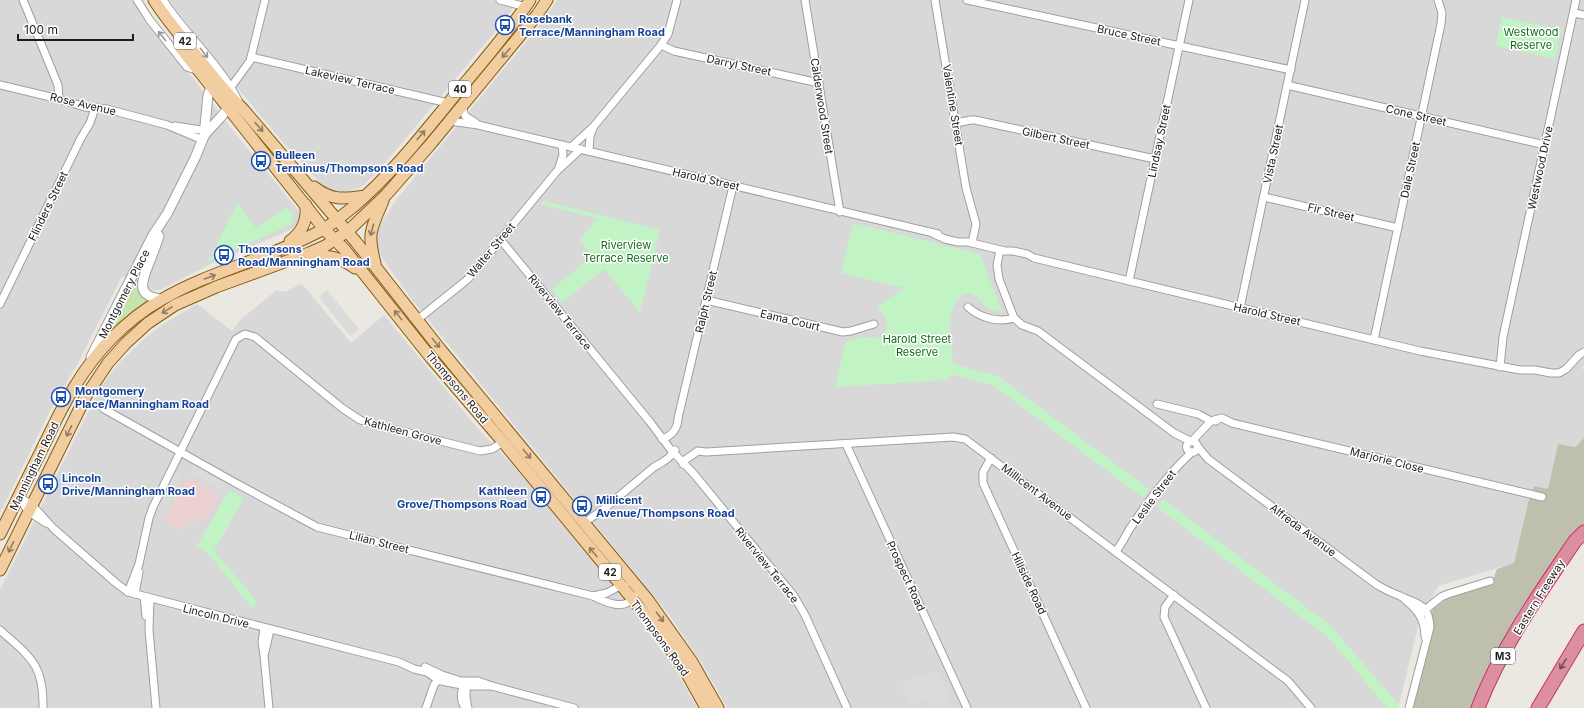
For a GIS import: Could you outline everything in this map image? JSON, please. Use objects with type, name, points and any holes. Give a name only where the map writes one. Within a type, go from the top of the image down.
[{"type":"highway","name":"Eastern Freeway","points":[[1478,708],[1488,681],[1531,606],[1575,541],[1584,532]]},
{"type":"highway","points":[[1538,708],[1584,631]]},
{"type":"main road","name":"Thompsons Road","points":[[145,0],[160,22],[199,71],[214,85]]},
{"type":"main road","name":"Thompsons Road","points":[[154,0],[214,85],[324,229],[345,250],[431,358],[585,525],[636,586],[684,649],[703,678],[718,708]]},
{"type":"main road","name":"Manningham Road","points":[[0,570],[93,385],[108,363],[126,343],[157,317],[182,302],[216,287],[291,261],[325,246],[348,231],[386,195],[450,121],[537,15],[547,0]]},
{"type":"main road","name":"Manningham Road","points":[[1,531],[58,416],[82,374],[103,347],[138,316],[162,299],[197,282],[277,251],[324,229],[366,196],[399,161],[448,103],[528,3]]},
{"type":"main road","name":"Thompsons Road","points":[[230,104],[242,108],[348,231],[418,320],[577,532],[653,624],[677,658],[706,708]]},
{"type":"main road","points":[[301,176],[320,192],[332,197],[345,199],[366,196]]},
{"type":"main road","points":[[376,267],[370,243],[370,235],[386,195]]},
{"type":"main road","points":[[277,251],[294,238],[302,229],[306,221],[306,205]]},
{"type":"main road","points":[[291,261],[319,256],[334,257],[348,262],[366,276]]},
{"type":"main road","points":[[577,532],[585,525]]},
{"type":"street","points":[[23,0],[58,85],[58,99]]},
{"type":"street","name":"Thompsons Road","points":[[137,0],[149,20],[187,67],[199,71]]},
{"type":"street","name":"Thompsons Road","points":[[162,0],[231,87],[242,108]]},
{"type":"street","points":[[231,87],[248,66],[265,0]]},
{"type":"street","points":[[500,0],[528,3]]},
{"type":"street","points":[[571,147],[594,126],[661,45],[668,34],[677,0]]},
{"type":"street","name":"Calderwood Street","points":[[805,0],[840,212]]},
{"type":"street","name":"Valentine Street","points":[[935,0],[966,188],[976,227],[973,243]]},
{"type":"street","name":"Bruce Street","points":[[967,0],[1291,70]]},
{"type":"street","name":"Lindsay Street","points":[[1129,281],[1189,0]]},
{"type":"street","name":"Vista Street","points":[[1240,308],[1306,0]]},
{"type":"street","name":"Dale Street","points":[[1374,340],[1442,24],[1442,13],[1438,0]]},
{"type":"street","name":"Westwood Drive","points":[[1497,366],[1576,0]]},
{"type":"street","points":[[1574,13],[1584,15]]},
{"type":"street","name":"Darryl Street","points":[[661,45],[674,51],[819,83]]},
{"type":"street","name":"Lakeview Terrace","points":[[251,57],[448,103]]},
{"type":"street","name":"Rose Avenue","points":[[0,85],[96,108],[107,109],[205,134]]},
{"type":"street","name":"Montgomery Place","points":[[205,134],[208,95],[214,85]]},
{"type":"street","name":"Cone Street","points":[[1287,85],[1545,145]]},
{"type":"street","name":"Montgomery Place","points":[[82,374],[167,214],[195,158],[205,134],[230,104]]},
{"type":"street","name":"Harold Street","points":[[462,106],[468,119],[478,124]]},
{"type":"street","name":"Flinders Street","points":[[0,304],[81,138],[90,123],[96,108]]},
{"type":"street","name":"Gilbert Street","points":[[956,123],[975,120],[1155,159]]},
{"type":"street","name":"Harold Street","points":[[450,121],[478,124],[840,212],[934,234],[959,238],[1000,250],[1012,256],[1026,259],[1034,258],[1432,354],[1520,370]]},
{"type":"street","name":"Rose Avenue","points":[[167,125],[205,134]]},
{"type":"street","points":[[589,151],[590,136],[594,126]]},
{"type":"street","name":"Walter Street","points":[[557,171],[563,155],[562,145]]},
{"type":"street","name":"Walter Street","points":[[418,320],[464,283],[557,171],[580,149]]},
{"type":"street","name":"Ralph Street","points":[[664,437],[678,418],[734,186]]},
{"type":"street","name":"Fir Street","points":[[1264,197],[1398,228]]},
{"type":"street","name":"Montgomery Place","points":[[162,299],[153,298],[146,294],[142,287],[142,282],[167,214]]},
{"type":"street","name":"Riverview Terrace","points":[[500,239],[650,422],[664,437],[673,451],[685,463],[799,604],[847,708]]},
{"type":"street","points":[[968,308],[976,313],[1000,320],[1014,318],[999,279],[997,265],[1000,250]]},
{"type":"street","name":"Eama Court","points":[[706,300],[843,332],[874,324]]},
{"type":"street","name":"Alfreda Avenue","points":[[1014,318],[1022,325],[1038,331],[1377,585],[1401,597],[1423,612]]},
{"type":"street","name":"Kathleen Grove","points":[[180,452],[236,339],[245,334],[255,337],[342,408],[360,420],[377,426],[480,451],[492,449],[507,439]]},
{"type":"street","points":[[1520,370],[1559,373],[1566,369],[1584,352]]},
{"type":"street","points":[[1520,370],[1534,375],[1558,378],[1566,375],[1584,355]]},
{"type":"street","name":"Marjorie Close","points":[[1157,404],[1198,414],[1212,421],[1232,422],[1542,497]]},
{"type":"street","name":"Lilian Street","points":[[104,409],[317,527],[594,596],[605,601],[618,604],[629,603],[632,600]]},
{"type":"street","name":"Leslie Street","points":[[1114,550],[1205,428],[1212,421]]},
{"type":"street","name":"Millicent Avenue","points":[[685,463],[706,452],[958,437],[968,441],[991,458],[1288,681],[1311,708]]},
{"type":"street","name":"Prospect Road","points":[[846,444],[967,708]]},
{"type":"street","points":[[585,525],[673,451]]},
{"type":"street","points":[[132,593],[151,513],[180,452]]},
{"type":"street","name":"Hillside Road","points":[[991,458],[983,472],[983,483],[1086,708]]},
{"type":"street","name":"Lincoln Drive","points":[[18,496],[116,583],[132,593],[267,629],[399,662],[426,667],[440,679],[465,684],[478,681],[574,708]]},
{"type":"street","points":[[1409,708],[1424,645],[1423,612],[1441,597],[1490,581]]},
{"type":"street","points":[[594,596],[607,593],[622,586],[636,586],[632,600]]},
{"type":"street","points":[[1174,595],[1165,607],[1164,617],[1206,708]]},
{"type":"street","points":[[147,598],[146,619],[150,630],[156,708]]},
{"type":"street","points":[[267,629],[262,642],[269,708]]},
{"type":"street","points":[[0,630],[25,652],[38,668],[41,678],[43,708]]},
{"type":"street","points":[[427,706],[440,679]]},
{"type":"street","points":[[464,708],[461,697],[465,684]]},
{"type":"street","points":[[465,684],[468,708]]},
{"type":"shaded area","points":[[0,0],[132,0],[144,21],[196,82],[230,127],[298,210],[300,215],[297,225],[290,230],[211,264],[160,290],[153,290],[122,276],[78,363],[51,409],[0,513]]},
{"type":"shaded area","points":[[169,0],[518,0],[508,16],[386,162],[365,184],[359,188],[342,193],[332,191],[323,186],[280,139],[225,73]]},
{"type":"shaded area","points":[[557,0],[1584,0],[1584,365],[1582,368],[1584,370],[1584,438],[1575,447],[1558,444],[1548,490],[1535,486],[1528,503],[1514,563],[1438,586],[1419,623],[1398,708],[727,708],[702,663],[670,616],[413,301],[382,258],[377,246],[376,237],[378,228],[396,200],[539,26]]},
{"type":"shaded area","points":[[300,284],[303,285],[351,343],[384,315],[479,430],[514,466],[638,617],[678,674],[697,708],[0,708],[0,590],[100,388],[118,364],[143,340],[160,326],[197,304],[232,331],[241,319],[277,290],[286,292]]},
{"type":"shaded area","points":[[327,290],[359,329],[350,336],[319,297]]},
{"type":"shaded area","points":[[1584,438],[1584,525],[1574,536],[1477,708],[1413,708],[1431,636],[1431,615],[1433,609],[1448,598],[1491,585],[1497,569],[1514,563],[1528,503],[1534,486],[1548,489],[1558,444],[1575,447]]},
{"type":"shaded area","points":[[194,465],[225,482],[221,490],[190,473]]},
{"type":"shaded area","points":[[176,471],[183,475],[164,512],[157,508]]},
{"type":"shaded area","points":[[188,477],[220,495],[208,518],[186,524],[181,531],[163,520]]},
{"type":"shaded area","points":[[940,672],[953,708],[931,708],[927,696],[916,706],[910,704],[900,685],[924,674]]},
{"type":"green space","name":"Westwood Reserve","points":[[1502,17],[1561,30],[1555,59],[1496,46]]},
{"type":"green space","name":"Riverview Terrace Reserve","points":[[543,201],[660,230],[640,313],[604,269],[562,303],[552,289],[593,256],[580,240],[597,218],[540,204]]},
{"type":"green space","points":[[237,203],[256,228],[287,207],[293,215],[292,224],[209,261]]},
{"type":"green space","name":"Harold Street Reserve","points":[[853,223],[980,254],[1002,311],[990,310],[973,295],[964,294],[961,296],[953,308],[950,323],[953,364],[998,376],[1149,489],[1143,498],[993,385],[950,374],[949,380],[835,387],[846,341],[862,337],[879,338],[883,336],[887,330],[886,318],[876,307],[904,288],[841,273]]},
{"type":"green space","points":[[132,283],[138,286],[139,290],[149,301],[111,329]]},
{"type":"green space","points":[[229,490],[244,498],[214,551],[257,602],[252,608],[208,553],[197,546]]},
{"type":"green space","points":[[1163,499],[1331,626],[1399,705],[1398,708],[1389,708],[1381,701],[1330,639],[1157,507]]},
{"type":"place","name":"Rosebank Terrace/Manningham Road","points":[[505,25]]},
{"type":"place","name":"Bulleen Terminus/Thompsons Road","points":[[261,161]]},
{"type":"place","name":"Thompsons Road/Manningham Road","points":[[224,255]]},
{"type":"place","name":"Montgomery Place/Manningham Road","points":[[61,397]]},
{"type":"place","name":"Lincoln Drive/Manningham Road","points":[[48,484]]},
{"type":"place","name":"Kathleen Grove/Thompsons Road","points":[[541,497]]},
{"type":"place","name":"Millicent Avenue/Thompsons Road","points":[[582,506]]}]
